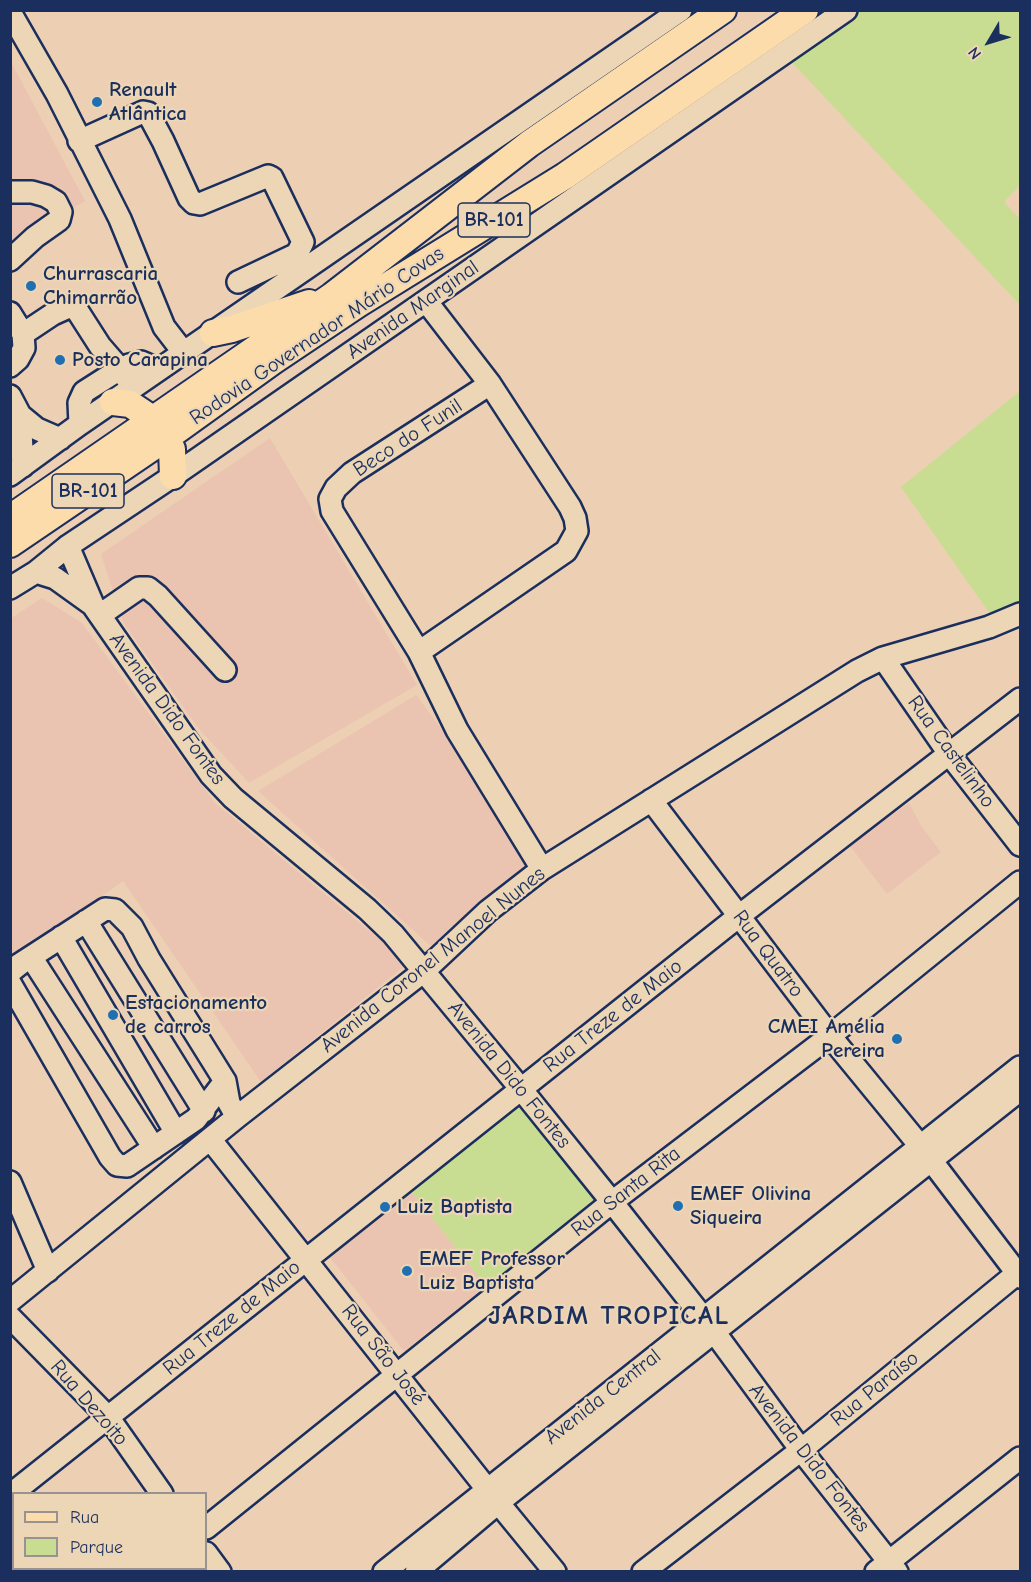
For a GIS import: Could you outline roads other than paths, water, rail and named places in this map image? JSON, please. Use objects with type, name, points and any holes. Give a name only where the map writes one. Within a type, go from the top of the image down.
[{"type":"main road","name":"Rodovia Governador Mário Covas","points":[[10,544],[529,144],[723,10]]},
{"type":"main road","name":"Rodovia Governador Mário Covas","points":[[10,518],[273,361],[358,304],[565,176],[804,10]]},
{"type":"main road","points":[[213,333],[332,296]]},
{"type":"main road","points":[[123,395],[130,404],[160,429],[172,449],[173,476]]},
{"type":"street","points":[[17,470],[155,372],[681,10]]},
{"type":"street","name":"Avenida Marginal","points":[[10,588],[846,10]]},
{"type":"street","points":[[10,12],[57,94],[120,219],[164,327],[184,352]]},
{"type":"street","points":[[79,141],[144,112],[148,113],[189,198],[194,203],[200,204],[268,176],[272,178],[303,242],[297,254],[238,282]]},
{"type":"street","points":[[10,192],[32,192],[46,196],[56,202],[61,218],[35,237],[10,260]]},
{"type":"street","points":[[419,652],[566,551],[577,531],[570,507],[490,384],[426,301]]},
{"type":"street","points":[[23,334],[53,314],[71,306],[75,307],[100,346],[120,369],[123,395]]},
{"type":"street","points":[[10,313],[23,334],[24,348],[22,354],[10,366]]},
{"type":"street","points":[[80,424],[79,403],[84,392],[129,365],[141,363],[155,372]]},
{"type":"street","name":"Beco do Funil","points":[[490,384],[352,473],[336,488],[330,499],[332,511],[419,652],[457,730],[542,868]]},
{"type":"street","points":[[15,406],[37,429],[60,440]]},
{"type":"street","points":[[15,406],[17,470]]},
{"type":"street","name":"Avenida Dido Fontes","points":[[68,546],[97,611],[211,775],[233,798],[393,934],[521,1089],[709,1326],[888,1568]]},
{"type":"street","name":"Avenida Dido Fontes","points":[[36,572],[55,578],[97,611]]},
{"type":"street","points":[[97,611],[138,588],[148,588],[158,596],[225,670]]},
{"type":"street","name":"Avenida Coronel Manoel Nunes","points":[[11,1303],[237,1117],[424,971],[488,911],[542,868],[858,671],[883,658],[988,627],[1020,614]]},
{"type":"street","name":"Rua Castelinho","points":[[883,658],[950,755],[1020,845]]},
{"type":"street","name":"Rua Treze de Maio","points":[[14,1492],[739,916],[1020,699]]},
{"type":"street","name":"Rua Quatro","points":[[651,800],[830,1036],[1019,1274]]},
{"type":"street","name":"Rua Santa Rita","points":[[207,1527],[397,1372],[612,1202],[830,1036],[1020,882]]},
{"type":"street","points":[[10,972],[105,909],[110,908],[121,914],[132,927],[149,959],[225,1081],[229,1103],[237,1117]]},
{"type":"street","points":[[86,921],[204,1111]]},
{"type":"street","points":[[61,937],[176,1133]]},
{"type":"street","points":[[30,957],[154,1148]]},
{"type":"street","points":[[10,983],[104,1147],[117,1165],[127,1166],[196,1119],[225,1081]]},
{"type":"street","name":"Avenida Central","points":[[926,1154],[1020,1067]]},
{"type":"street","name":"Avenida Central","points":[[384,1572],[493,1495],[926,1154],[1020,1090]]},
{"type":"street","name":"Rua São José","points":[[210,1139],[555,1572]]},
{"type":"street","points":[[10,1182],[48,1271]]},
{"type":"street","name":"Rua Paraíso","points":[[642,1572],[801,1450],[1019,1274]]},
{"type":"street","name":"Rua Dezoito","points":[[11,1303],[108,1417],[161,1492]]},
{"type":"street","points":[[888,1568],[1020,1458]]},
{"type":"street","name":"Avenida Central","points":[[416,1572],[493,1495]]},
{"type":"street","points":[[207,1554],[220,1572]]},
{"type":"place","name":"Renault Atlântica","points":[[97,102]]},
{"type":"place","name":"Churrascaria Chimarrão","points":[[31,286]]},
{"type":"place","name":"Posto Carapina","points":[[60,360]]},
{"type":"place","name":"Estacionamento de carros","points":[[113,1015]]},
{"type":"place","name":"CMEI Amélia Pereira","points":[[897,1039]]},
{"type":"place","name":"EMEF Olivina Siqueira","points":[[678,1206]]},
{"type":"place","name":"Luiz Baptista","points":[[385,1207]]},
{"type":"place","name":"EMEF Professor Luiz Baptista","points":[[407,1271]]},
{"type":"district","name":"JARDIM TROPICAL","points":[[609,1316]]}]
